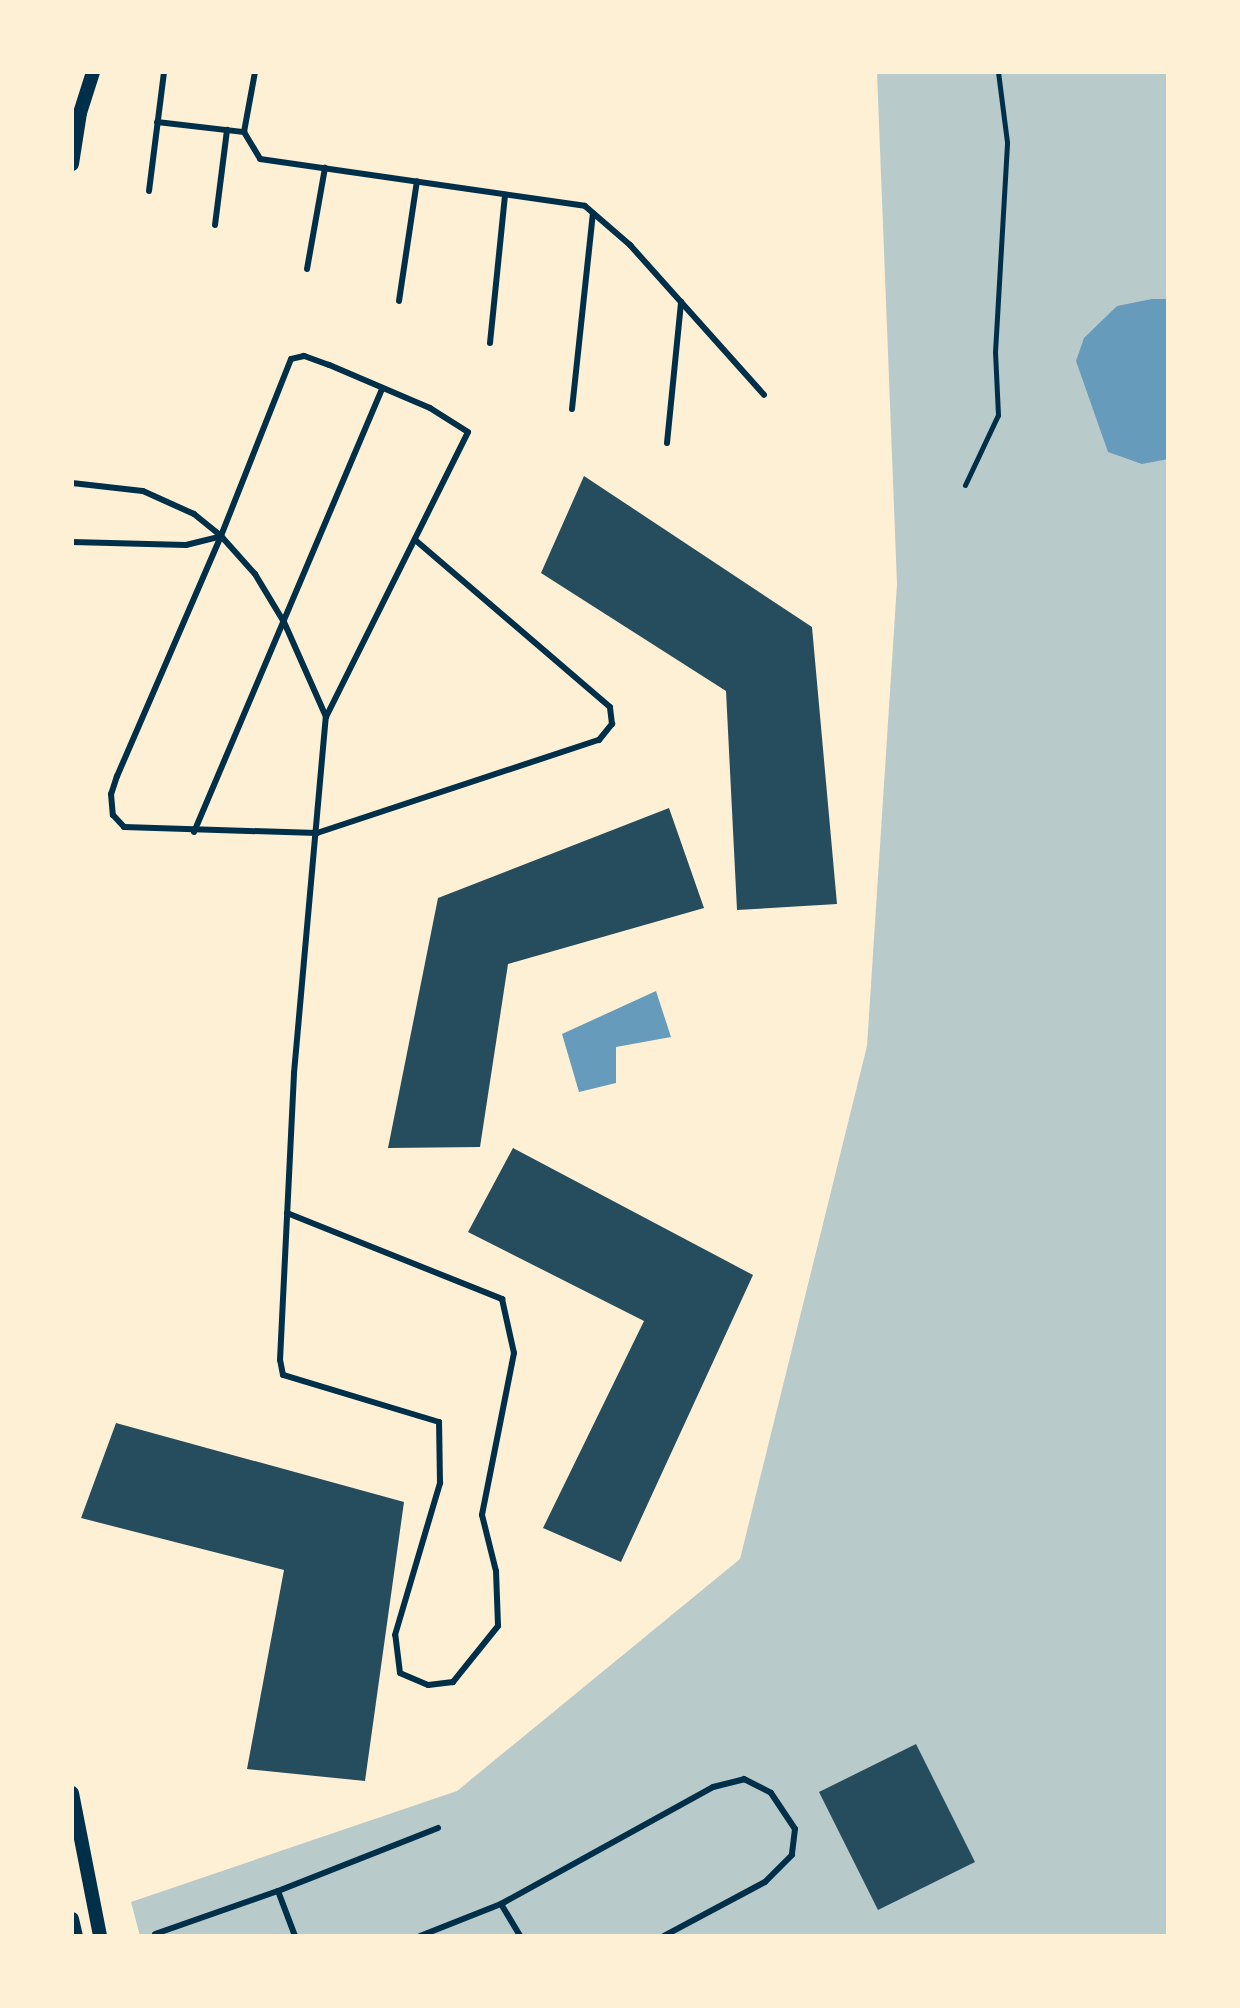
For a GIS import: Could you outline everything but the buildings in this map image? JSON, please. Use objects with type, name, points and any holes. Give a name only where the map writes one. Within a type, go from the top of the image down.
[{"type":"street","points":[[72,164],[80,113],[93,72]]},
{"type":"street","points":[[72,1793],[100,1936]]},
{"type":"street","points":[[72,1919],[76,1936]]},
{"type":"lane","points":[[149,191],[164,72]]},
{"type":"lane","points":[[255,72],[244,132],[260,159],[585,206],[630,245],[764,395]]},
{"type":"lane","points":[[157,122],[244,132]]},
{"type":"lane","points":[[215,225],[227,130]]},
{"type":"lane","points":[[307,269],[325,168]]},
{"type":"lane","points":[[399,301],[417,181]]},
{"type":"lane","points":[[490,343],[505,195]]},
{"type":"lane","points":[[572,409],[593,213]]},
{"type":"lane","points":[[667,443],[681,302]]},
{"type":"lane","points":[[287,1213],[502,1299],[514,1353],[482,1515],[496,1571],[498,1626],[453,1682],[428,1685],[400,1673],[395,1635],[440,1483],[439,1422],[283,1375],[280,1360],[287,1213],[294,1073],[317,833],[326,717],[468,432],[430,408],[304,356],[291,359],[221,536],[111,794],[113,815],[124,827],[194,832],[317,833],[599,740],[612,724],[610,707],[416,541]]},
{"type":"lane","points":[[194,832],[382,390]]},
{"type":"lane","points":[[72,483],[143,491],[194,514],[221,536],[255,574],[284,622],[326,717]]},
{"type":"lane","points":[[72,542],[186,545],[221,536]]},
{"type":"lane","points":[[420,1936],[501,1904],[713,1787],[744,1779],[771,1793],[795,1829],[792,1855],[765,1882],[664,1936]]},
{"type":"lane","points":[[155,1934],[278,1891],[438,1828]]},
{"type":"lane","points":[[278,1891],[295,1936]]},
{"type":"lane","points":[[501,1904],[520,1936]]},
{"type":"path","points":[[965,485],[998,415],[995,352],[1007,142],[998,72]]},
{"type":"shaded area","points":[[877,72],[1168,72],[1168,1936],[140,1936],[131,1902],[457,1791],[740,1559],[867,1046],[897,584]]},
{"type":"water","points":[[1168,299],[1168,459],[1142,464],[1108,452],[1076,361],[1084,338],[1117,306]]},
{"type":"water","points":[[656,991],[671,1037],[616,1047],[616,1083],[579,1092],[562,1034]]}]
